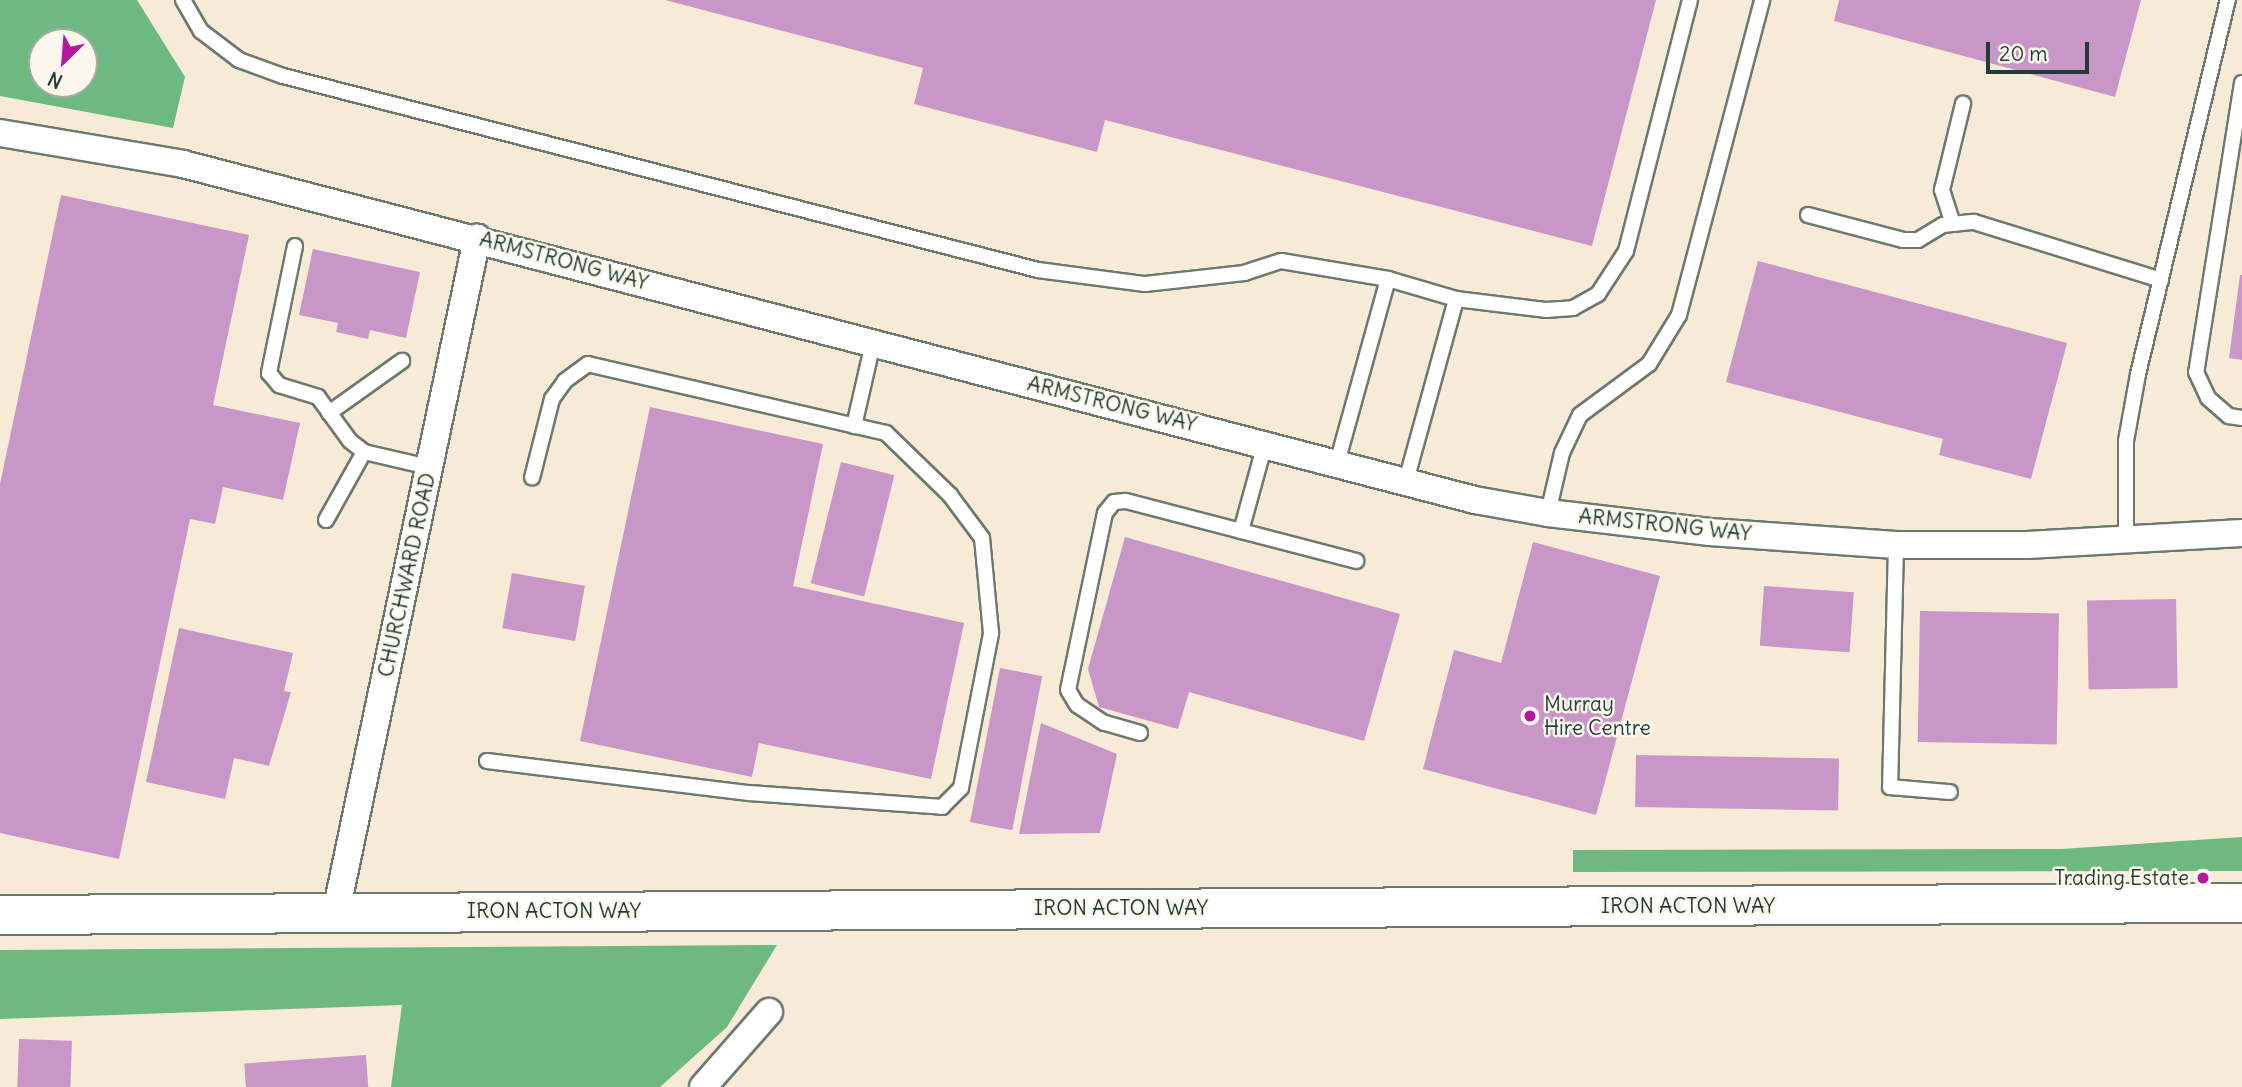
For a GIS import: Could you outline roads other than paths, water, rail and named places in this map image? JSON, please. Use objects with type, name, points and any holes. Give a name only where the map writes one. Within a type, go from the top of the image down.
[{"type":"main road","name":"IRON ACTON WAY","points":[[0,915],[2242,902]]},
{"type":"street","name":"ARMSTRONG WAY","points":[[0,134],[183,164],[477,238],[1406,481],[1548,513],[1710,532],[1896,545],[2126,540],[2242,533]]},
{"type":"street","name":"CHURCHWARD ROAD","points":[[336,912],[477,238]]},
{"type":"street","points":[[705,1087],[769,1012]]},
{"type":"lane","points":[[183,0],[201,31],[239,61],[283,76],[1038,270],[1145,284],[1244,273],[1281,261],[1388,279],[1456,299],[1546,310],[1573,308],[1598,295],[1626,251],[1690,0]]},
{"type":"lane","points":[[1548,513],[1562,453],[1580,415],[1649,364],[1679,314],[1762,0]]},
{"type":"lane","points":[[2126,540],[2126,441],[2161,279],[2228,0]]},
{"type":"lane","points":[[2242,83],[2196,372],[2208,398],[2229,416],[2242,418]]},
{"type":"lane","points":[[1952,224],[1942,190],[1963,104]]},
{"type":"lane","points":[[1808,215],[1903,240],[1918,240],[1952,224],[1974,222],[2161,279]]},
{"type":"lane","points":[[295,246],[269,373],[279,385],[318,397],[364,452],[429,467]]},
{"type":"lane","points":[[1337,463],[1388,279]]},
{"type":"lane","points":[[1406,481],[1456,299]]},
{"type":"lane","points":[[854,426],[873,343]]},
{"type":"lane","points":[[329,412],[402,361]]},
{"type":"lane","points":[[487,761],[748,793],[942,807],[961,788],[991,633],[982,538],[950,495],[886,433],[588,364],[565,381],[552,399],[532,478]]},
{"type":"lane","points":[[1241,531],[1265,444]]},
{"type":"lane","points":[[326,520],[364,452]]},
{"type":"lane","points":[[1140,733],[1104,723],[1077,705],[1068,690],[1105,513],[1114,502],[1126,501],[1356,561]]},
{"type":"lane","points":[[1896,545],[1890,787],[1950,792]]},
{"type":"place","name":"Murray Hire Centre","points":[[1530,716]]},
{"type":"place","name":"Trading Estate","points":[[2203,878]]}]
